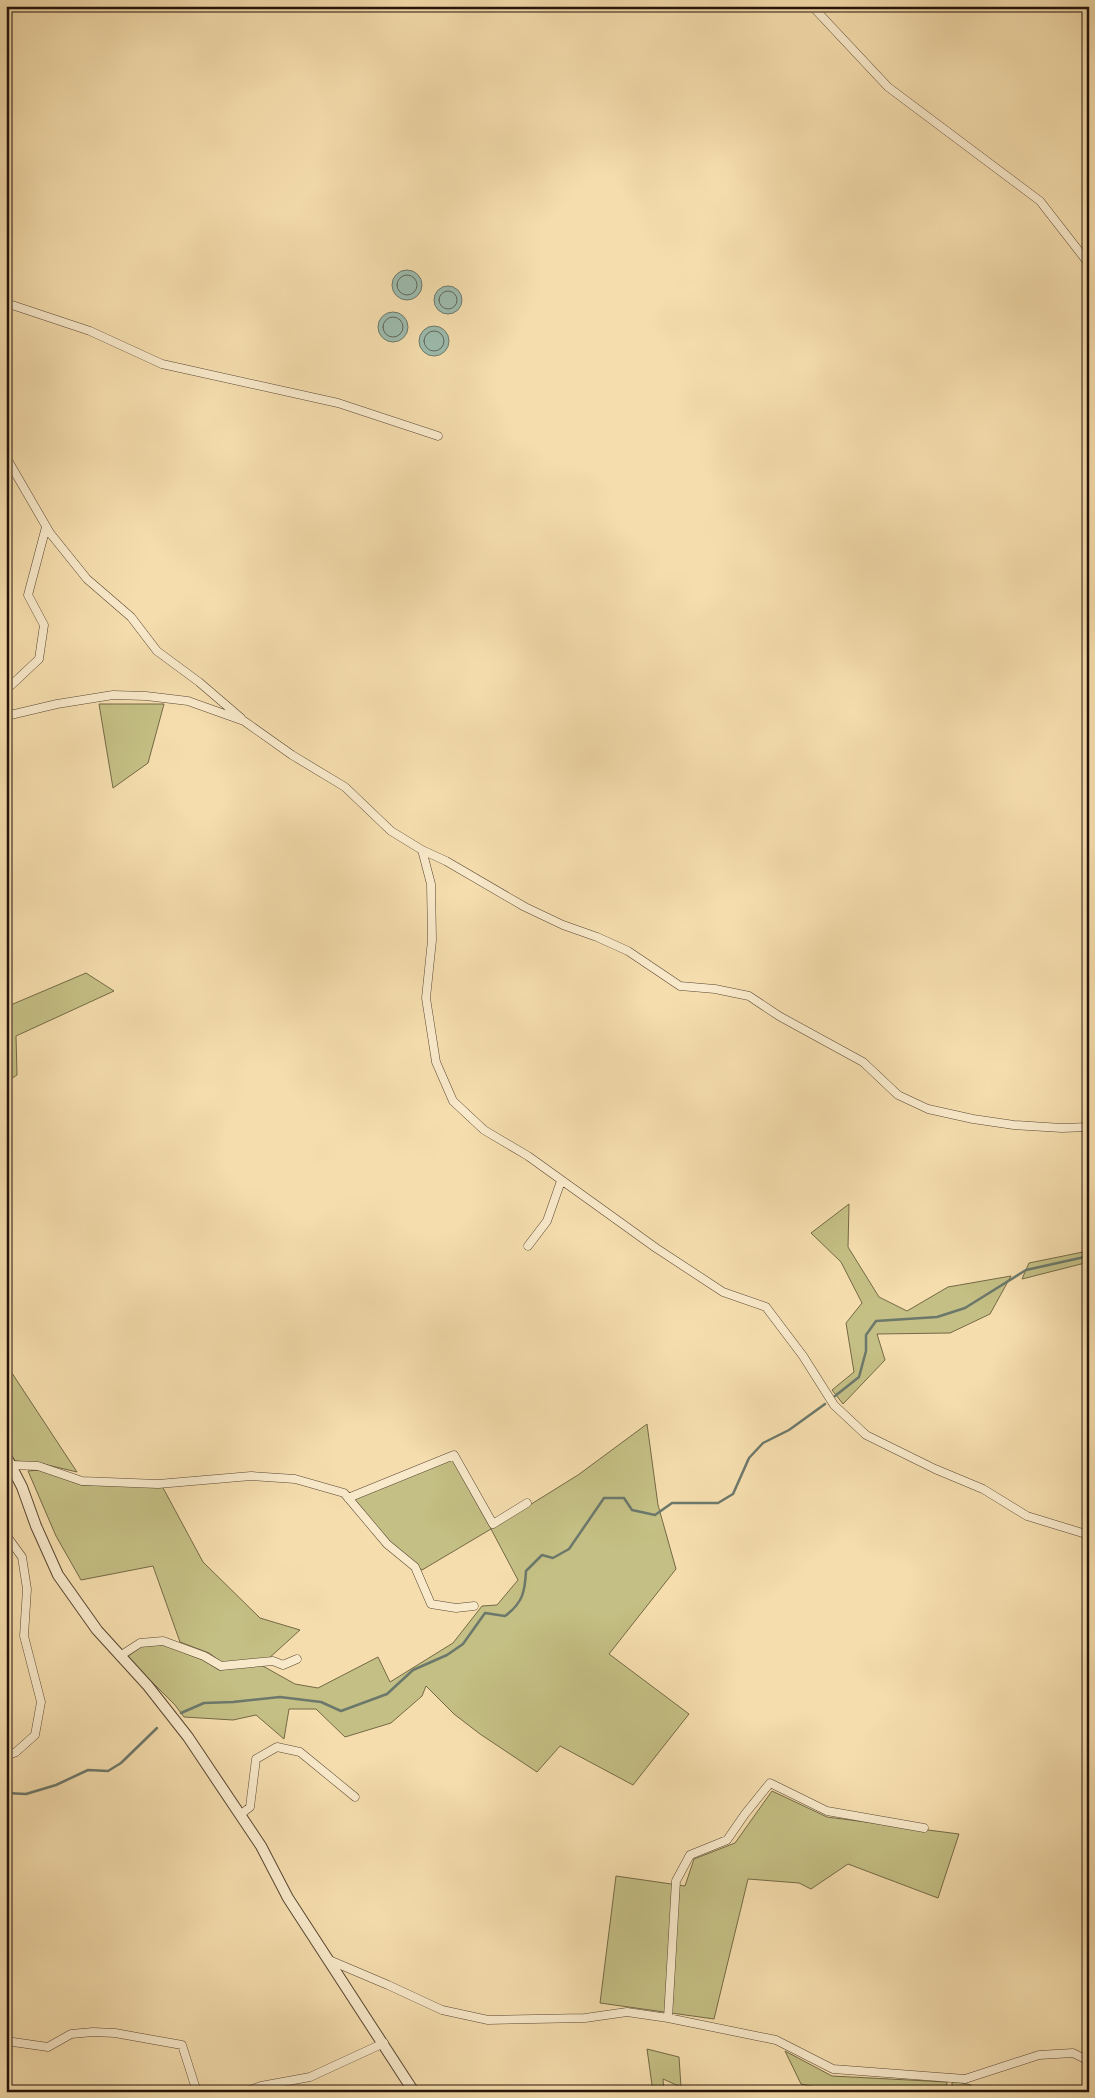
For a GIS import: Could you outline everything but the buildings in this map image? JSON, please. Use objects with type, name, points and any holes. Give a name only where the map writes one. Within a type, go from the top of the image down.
[{"type":"street","points":[[812,6],[888,87],[1040,201],[1089,264]]},
{"type":"street","points":[[6,302],[90,331],[162,364],[338,403],[438,436]]},
{"type":"street","points":[[6,456],[46,527],[87,579],[131,617],[157,651],[199,682],[244,721],[292,755],[345,787],[391,831],[525,908],[628,950],[680,986],[715,989],[749,996],[779,1016],[862,1062],[898,1095],[928,1109],[1014,1125],[1089,1128]]},
{"type":"street","points":[[6,690],[40,659],[44,625],[28,595],[46,527]]},
{"type":"street","points":[[6,716],[57,704],[113,695],[146,696],[188,701],[244,721]]},
{"type":"street","points":[[422,850],[431,884],[432,940],[426,998],[436,1062],[453,1101],[484,1130],[528,1156],[656,1248],[723,1292],[766,1307],[803,1356],[834,1405],[866,1435],[935,1469],[983,1489],[1027,1516],[1089,1535]]},
{"type":"street","points":[[528,1246],[546,1221],[561,1181]]},
{"type":"street","points":[[348,1498],[454,1455],[493,1524],[527,1503]]},
{"type":"street","points":[[9,1461],[38,1466],[82,1481],[158,1484],[251,1476],[295,1479],[344,1493],[387,1544],[416,1567],[431,1604],[456,1608],[474,1606]]},
{"type":"street","points":[[9,1461],[22,1487],[36,1526],[58,1575],[97,1630],[148,1686],[188,1737],[261,1846],[288,1898],[384,2043],[414,2092]]},
{"type":"street","points":[[6,1535],[22,1556],[27,1589],[24,1636],[41,1702],[35,1735],[16,1752],[6,1756]]},
{"type":"street","points":[[120,1656],[140,1643],[163,1641],[204,1656],[221,1666],[273,1661],[283,1665],[296,1659]]},
{"type":"street","points":[[240,1815],[250,1808],[256,1758],[277,1747],[300,1752],[355,1797]]},
{"type":"street","points":[[668,2018],[676,1881],[690,1855],[728,1840],[744,1814],[770,1783],[827,1811],[924,1828]]},
{"type":"street","points":[[329,1960],[442,2010],[488,2020],[585,2018],[627,2012],[668,2018],[776,2040],[833,2069],[965,2079],[1039,2055],[1073,2053],[1089,2061]]},
{"type":"street","points":[[6,2041],[48,2047],[71,2034],[93,2032],[115,2033],[182,2045],[198,2092]]},
{"type":"street","points":[[245,2092],[261,2086],[310,2077],[384,2043]]},
{"type":"shaded area","points":[[99,704],[164,704],[148,763],[113,788]]},
{"type":"shaded area","points":[[86,973],[114,991],[16,1036],[17,1075],[6,1082],[6,1007]]},
{"type":"shaded area","points":[[849,1204],[848,1247],[879,1297],[907,1311],[948,1287],[1011,1276],[990,1314],[950,1333],[877,1334],[885,1360],[843,1404],[832,1390],[854,1372],[846,1323],[862,1303],[841,1262],[811,1233]]},
{"type":"shaded area","points":[[1089,1247],[1089,1262],[1022,1279],[1029,1263],[1083,1252]]},
{"type":"shaded area","points":[[6,1364],[77,1472],[39,1463],[15,1461],[6,1449]]},
{"type":"shaded area","points":[[647,1424],[658,1505],[676,1569],[609,1654],[689,1714],[633,1785],[560,1746],[537,1772],[480,1734],[454,1714],[426,1686],[422,1696],[391,1723],[345,1737],[316,1709],[289,1709],[284,1739],[256,1715],[233,1720],[184,1717],[175,1705],[127,1657],[142,1646],[164,1645],[203,1660],[219,1670],[261,1665],[295,1684],[318,1688],[378,1657],[390,1682],[453,1643],[482,1606],[497,1605],[518,1580],[491,1529],[578,1475]]},
{"type":"shaded area","points":[[452,1459],[491,1529],[422,1570],[390,1543],[352,1499]]},
{"type":"shaded area","points":[[39,1470],[82,1485],[162,1486],[203,1562],[260,1618],[300,1630],[267,1660],[224,1664],[209,1653],[180,1642],[153,1566],[81,1580],[56,1536],[28,1471]]},
{"type":"shaded area","points":[[772,1791],[827,1817],[959,1834],[938,1898],[848,1864],[811,1889],[799,1883],[748,1879],[714,2019],[600,2003],[616,1876],[685,1886],[694,1859],[735,1843]]},
{"type":"shaded area","points":[[647,2049],[679,2057],[681,2087],[663,2079],[664,2092],[653,2092]]},
{"type":"shaded area","points":[[785,2051],[832,2076],[947,2082],[946,2092],[840,2092],[801,2084]]},
{"type":"shaded area","points":[[954,2081],[971,2085],[973,2092],[952,2092],[952,2083]]},
{"type":"water","points":[[407,270],[418,274],[422,285],[418,296],[407,300],[396,296],[392,285],[396,274]]},
{"type":"water","points":[[448,286],[458,290],[462,300],[458,310],[448,314],[438,310],[434,300],[438,290]]},
{"type":"water","points":[[393,312],[404,316],[408,327],[404,338],[393,342],[382,338],[378,327],[382,316]]},
{"type":"water","points":[[434,326],[440,327],[448,335],[448,347],[440,355],[434,356],[428,355],[420,347],[419,341],[420,335],[428,327]]},
{"type":"waterway","points":[[835,1396],[859,1377],[866,1351],[866,1335],[876,1321],[937,1317],[965,1308],[1026,1270],[1089,1256]]},
{"type":"waterway","points":[[181,1713],[204,1703],[280,1697],[321,1702],[341,1711],[387,1694],[413,1670],[447,1655],[463,1644],[485,1613],[505,1616],[511,1611],[522,1596],[526,1571],[542,1555],[553,1558],[569,1549],[604,1498],[624,1498],[632,1510],[655,1515],[672,1503],[718,1503],[733,1494],[749,1458],[763,1443],[789,1430],[825,1404]]},
{"type":"waterway","points":[[6,1793],[26,1794],[56,1785],[88,1770],[108,1771],[121,1763],[157,1728]]}]
